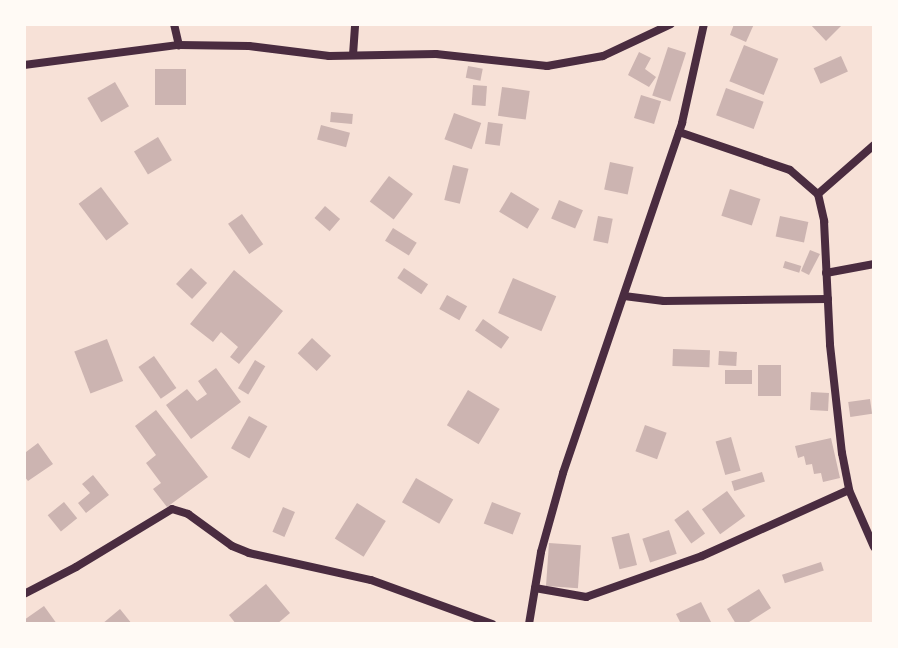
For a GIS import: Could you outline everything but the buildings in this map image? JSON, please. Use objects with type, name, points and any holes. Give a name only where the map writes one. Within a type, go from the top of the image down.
[{"type":"street","points":[[174,24],[179,45]]},
{"type":"street","points":[[353,55],[355,24]]},
{"type":"street","points":[[24,65],[179,45],[249,46],[301,54],[436,54],[547,66],[603,56],[671,24]]},
{"type":"street","points":[[528,622],[541,552],[563,473],[679,132],[704,24]]},
{"type":"street","points":[[679,132],[790,170],[818,194],[824,221],[837,407],[849,490],[874,547]]},
{"type":"street","points":[[818,194],[874,145]]},
{"type":"street","points":[[826,273],[874,264]]},
{"type":"street","points":[[624,296],[664,301],[828,299]]},
{"type":"street","points":[[535,588],[586,597],[632,583],[849,490]]},
{"type":"street","points":[[24,594],[88,561],[172,509],[188,514],[232,546],[249,553],[371,580],[492,624]]}]
